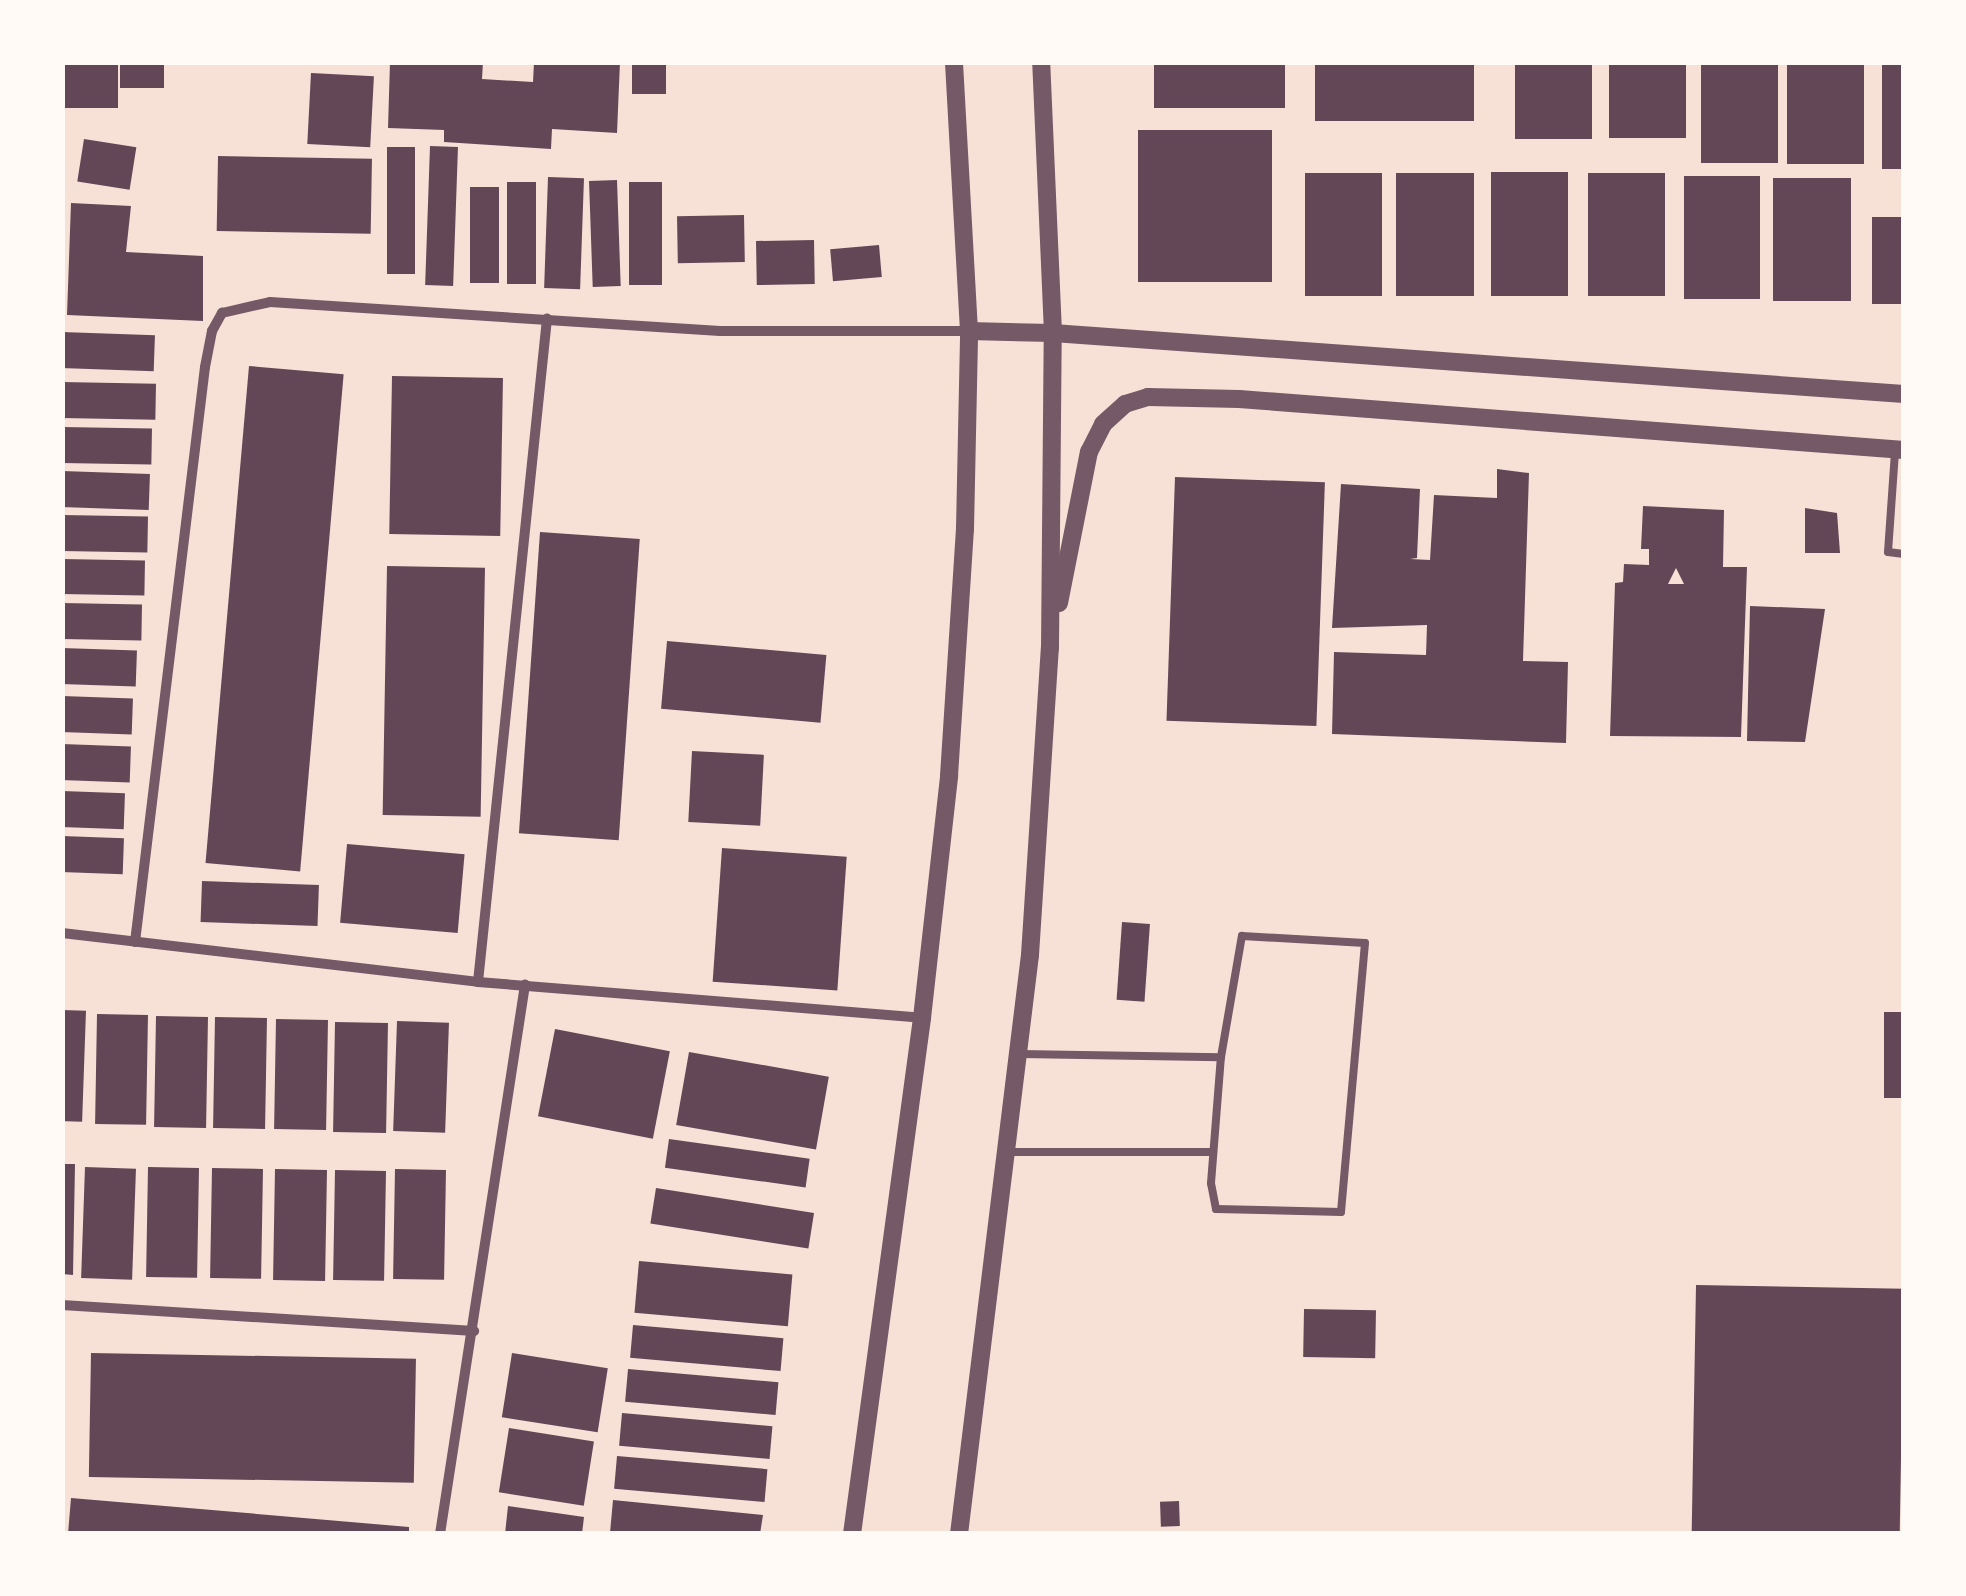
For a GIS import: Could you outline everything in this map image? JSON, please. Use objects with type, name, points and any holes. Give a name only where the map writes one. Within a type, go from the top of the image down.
[{"type":"street","points":[[858,1533],[949,776],[965,529],[970,331],[954,62]]},
{"type":"street","points":[[959,1534],[1010,1152],[1050,648],[1054,333],[1041,62]]},
{"type":"street","points":[[135,942],[205,367],[212,331],[222,314],[270,302],[720,331],[1054,333],[1904,394]]},
{"type":"street","points":[[478,982],[547,319]]},
{"type":"street","points":[[1050,648],[1089,452],[1103,424],[1125,404],[1148,397],[1239,399],[1899,450]]},
{"type":"street","points":[[62,932],[478,982],[922,1018]]},
{"type":"street","points":[[440,1534],[525,986]]},
{"type":"street","points":[[62,1306],[474,1331]]},
{"type":"lane","points":[[1899,450],[1888,552],[1904,554]]},
{"type":"lane","points":[[1242,936],[1365,943],[1341,1212],[1216,1209],[1211,1183],[1221,1056],[1242,936]]},
{"type":"lane","points":[[1020,1054],[1221,1056]]},
{"type":"lane","points":[[1010,1152],[1213,1152]]},
{"type":"building","points":[[62,62],[118,62],[118,108],[62,108]]},
{"type":"building","points":[[120,62],[164,62],[164,88],[120,88]]},
{"type":"building","points":[[390,62],[483,62],[482,79],[533,82],[534,62],[620,62],[617,133],[552,129],[551,149],[444,142],[444,130],[388,128]]},
{"type":"building","points":[[632,62],[666,62],[666,94],[632,94]]},
{"type":"building","points":[[1154,62],[1285,62],[1285,108],[1154,108]]},
{"type":"building","points":[[1315,62],[1474,62],[1474,121],[1315,121]]},
{"type":"building","points":[[1515,62],[1592,62],[1592,139],[1515,139]]},
{"type":"building","points":[[1609,62],[1686,62],[1686,138],[1609,138]]},
{"type":"building","points":[[1701,62],[1778,62],[1778,163],[1701,163]]},
{"type":"building","points":[[1787,62],[1864,62],[1864,164],[1787,164]]},
{"type":"building","points":[[1882,62],[1904,62],[1904,169],[1882,169]]},
{"type":"building","points":[[311,73],[374,76],[370,147],[307,144]]},
{"type":"building","points":[[1138,130],[1272,130],[1272,282],[1138,282]]},
{"type":"building","points":[[84,139],[136,147],[130,190],[77,181]]},
{"type":"building","points":[[430,146],[458,147],[453,286],[425,285]]},
{"type":"building","points":[[387,147],[415,147],[415,274],[387,274]]},
{"type":"building","points":[[218,156],[372,159],[371,234],[217,231]]},
{"type":"building","points":[[1491,172],[1568,172],[1568,296],[1491,296]]},
{"type":"building","points":[[1305,173],[1382,173],[1382,296],[1305,296]]},
{"type":"building","points":[[1396,173],[1474,173],[1474,296],[1396,296]]},
{"type":"building","points":[[1588,173],[1665,173],[1665,296],[1588,296]]},
{"type":"building","points":[[1684,176],[1760,176],[1760,299],[1684,299]]},
{"type":"building","points":[[548,177],[584,178],[580,289],[544,288]]},
{"type":"building","points":[[1773,178],[1851,178],[1851,301],[1773,301]]},
{"type":"building","points":[[617,180],[621,286],[593,287],[589,181]]},
{"type":"building","points":[[507,182],[536,182],[536,284],[507,284]]},
{"type":"building","points":[[629,182],[662,182],[662,285],[629,285]]},
{"type":"building","points":[[470,187],[499,187],[499,283],[470,283]]},
{"type":"building","points":[[71,203],[131,206],[126,252],[203,256],[203,321],[67,315]]},
{"type":"building","points":[[744,215],[745,262],[678,263],[677,216]]},
{"type":"building","points":[[1872,217],[1904,217],[1904,304],[1872,304]]},
{"type":"building","points":[[814,240],[815,284],[757,285],[756,241]]},
{"type":"building","points":[[879,245],[882,277],[833,281],[830,249]]},
{"type":"building","points":[[62,332],[155,335],[154,371],[62,368]]},
{"type":"building","points":[[249,366],[344,374],[300,871],[206,863]]},
{"type":"building","points":[[392,376],[503,378],[500,536],[389,534]]},
{"type":"building","points":[[62,382],[156,384],[155,420],[62,418]]},
{"type":"building","points":[[62,427],[152,429],[151,465],[62,463]]},
{"type":"building","points":[[1497,469],[1529,473],[1523,661],[1568,662],[1566,743],[1332,734],[1334,652],[1426,655],[1427,625],[1332,628],[1341,484],[1420,489],[1417,558],[1410,559],[1430,560],[1434,495],[1497,498]]},
{"type":"building","points":[[62,471],[150,474],[149,510],[62,507]]},
{"type":"building","points":[[1175,477],[1325,482],[1316,726],[1166,721]]},
{"type":"building","points":[[1643,506],[1724,510],[1723,567],[1747,567],[1741,737],[1610,736],[1615,583],[1623,582],[1624,564],[1649,565],[1649,549],[1641,549]],"holes":[[[1676,568],[1684,584],[1668,584]]]},
{"type":"building","points":[[1805,508],[1837,513],[1840,553],[1805,553]]},
{"type":"building","points":[[62,515],[148,517],[147,552],[62,551]]},
{"type":"building","points":[[540,532],[640,539],[619,840],[519,833]]},
{"type":"building","points":[[62,559],[145,560],[144,595],[62,594]]},
{"type":"building","points":[[387,566],[485,568],[481,817],[383,815]]},
{"type":"building","points":[[62,603],[142,604],[141,640],[62,639]]},
{"type":"building","points":[[1750,606],[1825,609],[1805,742],[1747,741]]},
{"type":"building","points":[[667,641],[826,655],[820,723],[661,709]]},
{"type":"building","points":[[62,648],[137,651],[136,687],[62,684]]},
{"type":"building","points":[[62,696],[133,698],[132,734],[62,732]]},
{"type":"building","points":[[62,744],[131,746],[130,782],[62,780]]},
{"type":"building","points":[[692,751],[764,755],[760,826],[688,822]]},
{"type":"building","points":[[62,791],[125,793],[124,829],[62,827]]},
{"type":"building","points":[[62,836],[124,838],[123,874],[62,872]]},
{"type":"building","points":[[347,844],[465,854],[458,933],[340,923]]},
{"type":"building","points":[[722,848],[847,857],[837,990],[713,982]]},
{"type":"building","points":[[202,881],[319,885],[317,926],[201,922]]},
{"type":"building","points":[[1122,922],[1150,924],[1144,1002],[1117,1000]]},
{"type":"building","points":[[62,1010],[86,1011],[82,1122],[62,1121]]},
{"type":"building","points":[[1884,1012],[1904,1012],[1904,1098],[1884,1098]]},
{"type":"building","points":[[97,1014],[148,1015],[146,1125],[95,1124]]},
{"type":"building","points":[[156,1016],[208,1017],[206,1128],[154,1127]]},
{"type":"building","points":[[215,1017],[267,1018],[265,1129],[213,1128]]},
{"type":"building","points":[[276,1019],[328,1020],[326,1130],[274,1129]]},
{"type":"building","points":[[397,1021],[449,1023],[445,1133],[393,1131]]},
{"type":"building","points":[[335,1022],[388,1023],[386,1133],[333,1132]]},
{"type":"building","points":[[555,1029],[670,1051],[653,1139],[538,1116]]},
{"type":"building","points":[[689,1052],[829,1077],[816,1150],[676,1125]]},
{"type":"building","points":[[669,1139],[810,1159],[806,1187],[665,1168]]},
{"type":"building","points":[[62,1164],[75,1164],[73,1275],[62,1274]]},
{"type":"building","points":[[85,1167],[136,1169],[132,1280],[81,1278]]},
{"type":"building","points":[[148,1167],[199,1168],[197,1278],[146,1277]]},
{"type":"building","points":[[212,1168],[263,1169],[261,1279],[210,1278]]},
{"type":"building","points":[[275,1169],[327,1170],[325,1281],[273,1280]]},
{"type":"building","points":[[395,1169],[446,1170],[444,1280],[393,1279]]},
{"type":"building","points":[[335,1170],[386,1171],[384,1281],[333,1280]]},
{"type":"building","points":[[656,1188],[814,1213],[808,1249],[650,1224]]},
{"type":"building","points":[[639,1261],[792,1274],[788,1326],[634,1313]]},
{"type":"building","points":[[1696,1285],[1904,1289],[1900,1534],[1692,1534]]},
{"type":"building","points":[[1304,1309],[1376,1310],[1375,1358],[1303,1357]]},
{"type":"building","points":[[633,1325],[783,1338],[781,1371],[630,1358]]},
{"type":"building","points":[[91,1353],[416,1359],[414,1483],[89,1477]]},
{"type":"building","points":[[512,1353],[608,1368],[598,1432],[502,1417]]},
{"type":"building","points":[[628,1369],[778,1382],[776,1415],[625,1402]]},
{"type":"building","points":[[622,1413],[772,1426],[770,1459],[619,1446]]},
{"type":"building","points":[[509,1428],[594,1441],[584,1506],[499,1492]]},
{"type":"building","points":[[617,1456],[767,1469],[765,1502],[614,1489]]},
{"type":"building","points":[[71,1498],[409,1527],[409,1534],[68,1534]]},
{"type":"building","points":[[613,1500],[763,1515],[760,1534],[610,1533]]},
{"type":"building","points":[[1179,1501],[1180,1526],[1161,1527],[1160,1502]]},
{"type":"building","points":[[508,1506],[584,1517],[582,1534],[505,1534]]}]
